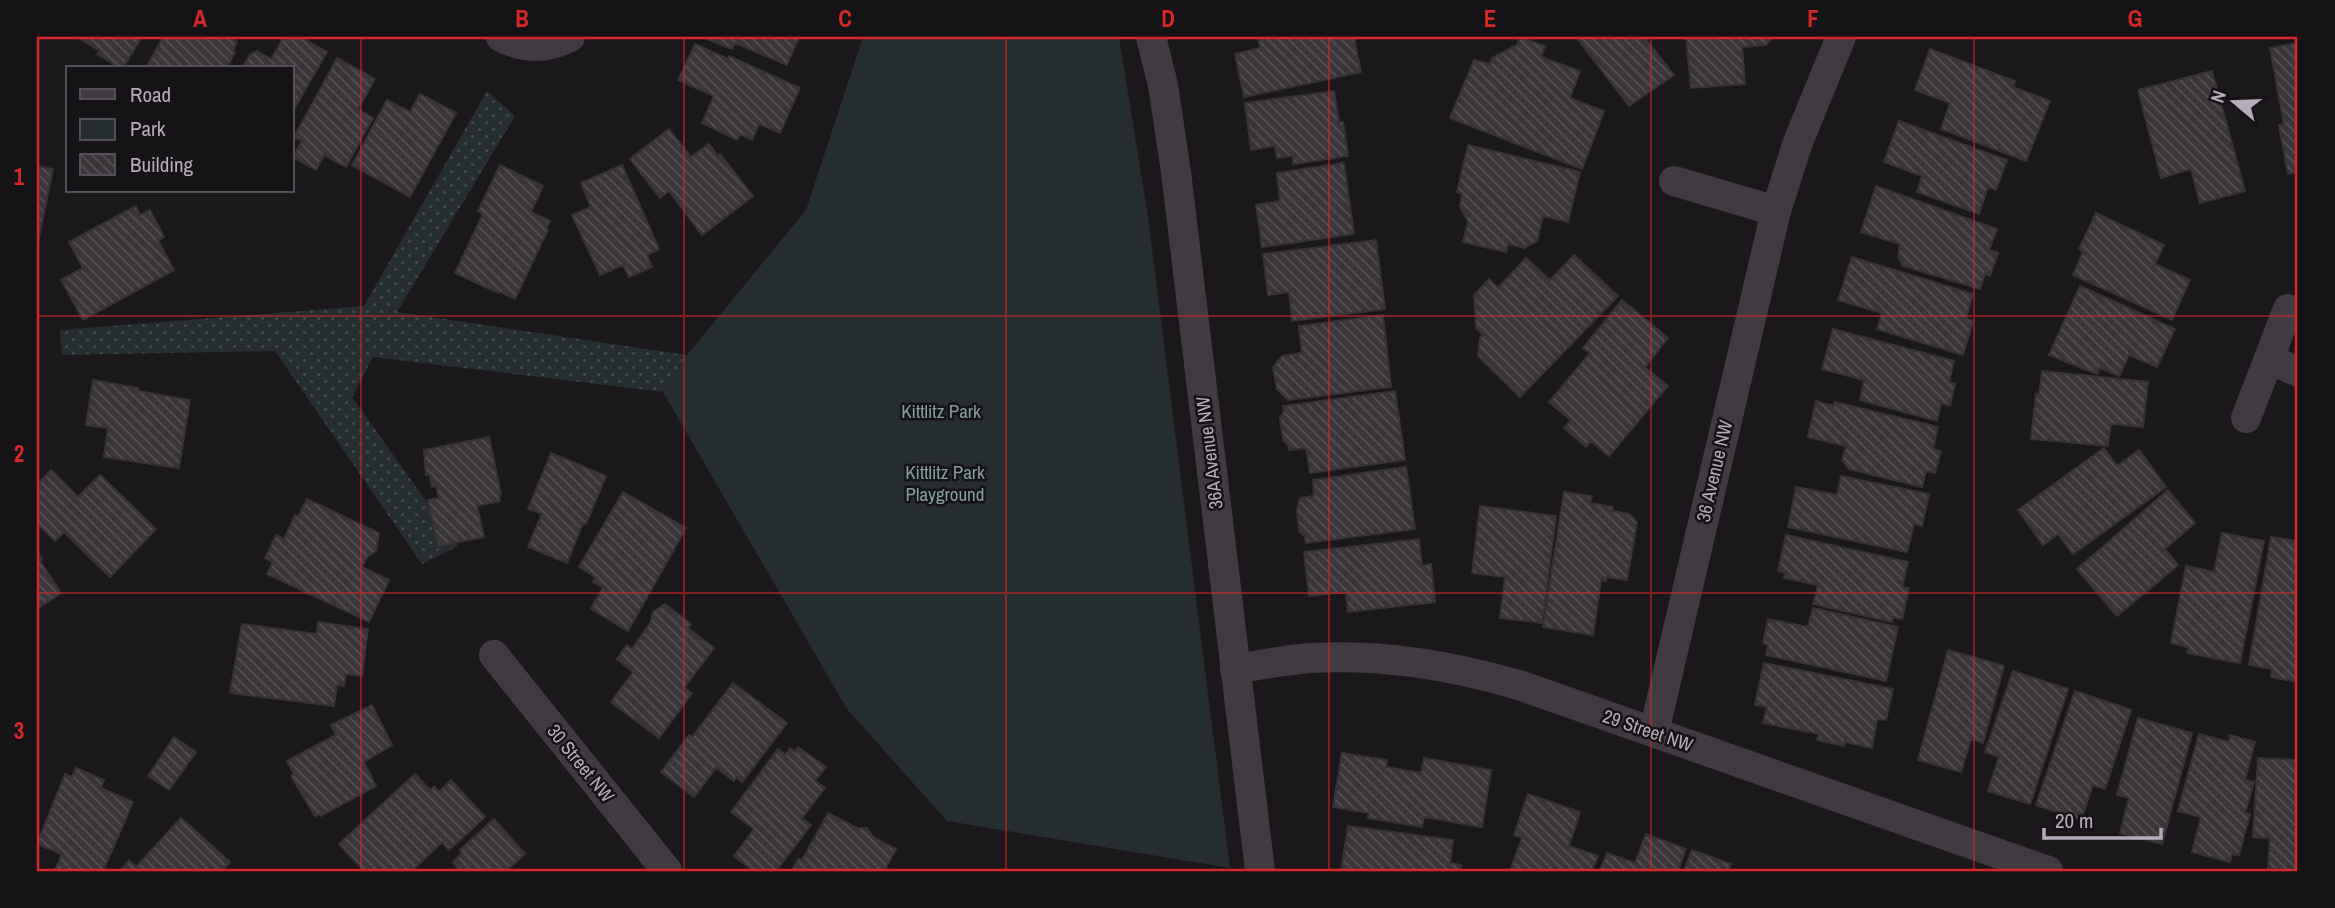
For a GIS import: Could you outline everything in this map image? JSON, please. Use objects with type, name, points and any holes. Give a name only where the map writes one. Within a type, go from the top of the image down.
[{"type":"street","points":[[501,37],[523,46],[537,47],[564,40]]},
{"type":"street","name":"36A Avenue NW","points":[[1151,37],[1163,85],[1176,172],[1260,871]]},
{"type":"street","name":"36 Avenue NW","points":[[1654,732],[1776,211],[1798,142],[1841,37]]},
{"type":"street","points":[[1674,181],[1776,211]]},
{"type":"street","points":[[2246,418],[2288,309]]},
{"type":"street","points":[[2270,359],[2298,372]]},
{"type":"street","name":"30 Street NW","points":[[495,655],[667,871]]},
{"type":"street","name":"29 Street NW","points":[[1235,669],[1319,658],[1433,663],[1475,672],[1519,685],[2048,871]]},
{"type":"green space","name":"Kittlitz Park","points":[[863,37],[1119,37],[1148,217],[1230,868],[947,821],[847,709],[663,392],[687,355],[806,210]]},
{"type":"green space","points":[[487,91],[515,116],[397,312],[687,355],[663,392],[373,357],[352,397],[458,546],[422,564],[275,351],[62,355],[60,330],[364,306]]},
{"type":"building","points":[[77,37],[142,37],[124,66],[117,66],[97,54],[100,51]]},
{"type":"building","points":[[163,37],[228,37],[237,42],[228,66],[147,66]]},
{"type":"building","points":[[284,37],[300,37],[327,52],[294,110],[294,66],[243,66],[250,55],[257,51],[271,59]]},
{"type":"building","points":[[702,37],[799,37],[787,65],[735,43],[732,49]]},
{"type":"building","points":[[1258,37],[1354,37],[1361,72],[1244,97],[1235,54],[1260,48]]},
{"type":"building","points":[[1520,37],[1545,46],[1541,57],[1580,71],[1570,98],[1604,111],[1582,169],[1450,118],[1474,60],[1490,64],[1492,58],[1517,45]]},
{"type":"building","points":[[1576,37],[1644,37],[1674,75],[1629,106]]},
{"type":"building","points":[[1686,37],[1773,37],[1766,45],[1742,47],[1745,84],[1691,88]]},
{"type":"building","points":[[2298,43],[2298,172],[2288,174],[2279,125],[2284,124],[2270,48]]},
{"type":"building","points":[[695,44],[800,88],[780,133],[759,124],[752,140],[740,134],[737,140],[702,123],[714,96],[678,80]]},
{"type":"building","points":[[1930,49],[2015,81],[2013,87],[2050,101],[2026,161],[1941,129],[1950,103],[1915,90]]},
{"type":"building","points":[[337,58],[375,79],[358,109],[373,118],[346,167],[324,155],[316,170],[294,158],[302,141],[294,137]]},
{"type":"building","points":[[2212,71],[2245,191],[2200,203],[2191,169],[2161,178],[2138,90]]},
{"type":"building","points":[[1334,91],[1339,122],[1343,122],[1348,156],[1293,164],[1293,156],[1277,158],[1275,146],[1251,150],[1245,103]]},
{"type":"building","points":[[420,94],[456,113],[410,197],[352,165],[387,100],[410,112]]},
{"type":"building","points":[[1899,121],[2007,160],[1996,190],[1988,187],[1979,214],[1917,192],[1922,176],[1884,162]]},
{"type":"building","points":[[669,129],[691,157],[709,144],[753,196],[702,235],[669,191],[660,198],[630,159]]},
{"type":"building","points":[[1468,145],[1580,172],[1568,222],[1543,216],[1537,241],[1524,248],[1508,244],[1506,252],[1463,242],[1468,222],[1460,206],[1462,193],[1457,192]]},
{"type":"building","points":[[1344,163],[1354,234],[1262,247],[1256,205],[1280,201],[1277,173]]},
{"type":"building","points":[[500,165],[543,186],[531,212],[550,221],[515,299],[455,273],[483,214],[478,211]]},
{"type":"building","points":[[622,165],[659,249],[647,255],[652,267],[629,277],[623,265],[600,275],[572,215],[591,207],[581,183]]},
{"type":"building","points":[[37,166],[53,169],[37,247]]},
{"type":"building","points":[[1876,186],[1997,229],[1989,250],[1998,253],[1990,276],[1985,274],[1980,289],[1903,266],[1898,256],[1900,244],[1861,232]]},
{"type":"building","points":[[136,206],[140,215],[150,210],[164,237],[158,240],[174,270],[83,320],[61,280],[83,268],[69,242]]},
{"type":"building","points":[[2096,213],[2164,245],[2155,264],[2190,280],[2172,320],[2073,275],[2083,252],[2079,249]]},
{"type":"building","points":[[1376,240],[1385,309],[1292,321],[1289,292],[1268,295],[1263,254]]},
{"type":"building","points":[[1574,255],[1618,296],[1520,397],[1478,356],[1480,338],[1483,335],[1476,328],[1474,295],[1489,279],[1498,288],[1526,258],[1550,280]]},
{"type":"building","points":[[1852,257],[1973,294],[1966,318],[1973,321],[1963,355],[1877,329],[1882,313],[1838,300]]},
{"type":"building","points":[[2080,286],[2175,329],[2157,367],[2129,355],[2119,376],[2100,368],[2097,374],[2049,355]]},
{"type":"building","points":[[1622,300],[1668,338],[1645,367],[1668,386],[1609,456],[1591,441],[1586,447],[1564,428],[1571,420],[1549,402],[1590,353],[1583,348]]},
{"type":"building","points":[[1383,315],[1391,387],[1288,400],[1277,389],[1273,367],[1282,356],[1302,353],[1299,326]]},
{"type":"building","points":[[1833,329],[1954,361],[1949,382],[1955,384],[1950,406],[1941,403],[1937,421],[1860,400],[1864,380],[1822,369]]},
{"type":"building","points":[[2042,371],[2148,382],[2143,427],[2111,424],[2108,446],[2031,439],[2036,394],[2039,395]]},
{"type":"building","points":[[93,380],[190,400],[179,468],[104,457],[108,428],[86,425]]},
{"type":"building","points":[[1395,391],[1405,460],[1310,473],[1306,448],[1289,450],[1283,440],[1280,417],[1284,412],[1283,406]]},
{"type":"building","points":[[1816,401],[1834,406],[1835,402],[1938,427],[1933,449],[1941,451],[1935,473],[1926,471],[1922,487],[1849,469],[1842,460],[1846,446],[1808,437]]},
{"type":"building","points":[[489,437],[501,494],[500,501],[477,506],[484,537],[438,546],[428,500],[439,498],[436,486],[432,487],[430,475],[426,475],[424,450]]},
{"type":"building","points":[[2104,448],[2117,466],[2139,450],[2166,487],[2073,554],[2058,534],[2043,545],[2018,510]]},
{"type":"building","points":[[551,453],[606,476],[567,563],[528,547],[542,514],[528,509]]},
{"type":"building","points":[[1406,467],[1415,529],[1306,543],[1305,537],[1299,531],[1297,510],[1300,498],[1314,496],[1313,480]]},
{"type":"building","points":[[51,470],[78,497],[100,475],[156,529],[110,577],[64,532],[55,541],[37,523],[37,485]]},
{"type":"building","points":[[1841,476],[1929,494],[1922,526],[1914,524],[1907,552],[1788,527],[1796,487],[1837,495]]},
{"type":"building","points":[[2168,490],[2195,523],[2165,549],[2178,565],[2117,616],[2077,569]]},
{"type":"building","points":[[623,492],[686,528],[628,631],[591,609],[603,587],[593,582],[595,577],[579,567]]},
{"type":"building","points":[[1564,492],[1592,496],[1590,503],[1613,507],[1612,511],[1629,514],[1637,522],[1627,580],[1607,577],[1606,581],[1601,580],[1593,635],[1543,627]]},
{"type":"building","points":[[307,499],[379,533],[376,551],[367,557],[362,567],[389,580],[369,622],[267,574],[273,562],[265,558],[276,535],[284,539],[295,515],[298,517]]},
{"type":"building","points":[[1480,506],[1556,516],[1542,623],[1500,618],[1505,577],[1472,573]]},
{"type":"building","points":[[2222,533],[2264,541],[2240,663],[2187,653],[2189,647],[2171,643],[2186,566],[2214,572]]},
{"type":"building","points":[[1786,535],[1908,562],[1902,587],[1909,588],[1902,619],[1893,617],[1892,622],[1813,604],[1818,585],[1784,578],[1786,573],[1778,571]]},
{"type":"building","points":[[2271,537],[2298,541],[2298,682],[2271,677],[2272,669],[2249,665]]},
{"type":"building","points":[[1419,539],[1422,566],[1431,564],[1435,602],[1348,612],[1346,592],[1309,596],[1304,552]]},
{"type":"building","points":[[37,551],[42,559],[40,561],[61,593],[37,609]]},
{"type":"building","points":[[665,604],[691,624],[688,628],[714,648],[684,688],[692,693],[659,738],[611,702],[633,672],[617,659],[627,645],[632,649],[650,623],[653,612]]},
{"type":"building","points":[[1813,608],[1898,627],[1886,681],[1766,655],[1768,645],[1763,643],[1768,619],[1808,627]]},
{"type":"building","points":[[318,622],[368,629],[362,676],[346,674],[344,686],[337,685],[334,706],[230,693],[242,624],[317,634]]},
{"type":"building","points":[[1948,650],[2004,666],[1983,743],[1971,739],[1961,772],[1918,760]]},
{"type":"building","points":[[1764,663],[1893,689],[1886,720],[1877,719],[1872,748],[1817,740],[1819,734],[1763,723],[1767,707],[1755,705]]},
{"type":"building","points":[[2013,671],[2068,689],[2030,804],[1988,791],[1999,757],[1985,752]]},
{"type":"building","points":[[733,683],[787,723],[742,782],[736,777],[734,781],[716,768],[694,797],[661,772]]},
{"type":"building","points":[[2075,691],[2131,710],[2105,789],[2093,785],[2081,820],[2036,805]]},
{"type":"building","points":[[372,705],[392,745],[364,762],[376,786],[321,816],[315,816],[291,776],[294,774],[287,761],[336,735],[331,725]]},
{"type":"building","points":[[2138,718],[2192,733],[2162,844],[2120,833],[2129,798],[2117,795]]},
{"type":"building","points":[[2199,734],[2229,742],[2230,735],[2255,742],[2245,780],[2254,782],[2245,813],[2250,814],[2239,855],[2232,854],[2230,862],[2192,852],[2201,817],[2178,811]]},
{"type":"building","points":[[174,737],[196,752],[169,790],[148,776]]},
{"type":"building","points":[[798,747],[826,767],[815,781],[825,788],[802,818],[811,825],[776,871],[754,871],[734,856],[754,829],[731,812],[778,749],[785,755],[790,748],[795,752]]},
{"type":"building","points":[[1342,753],[1387,760],[1386,767],[1421,773],[1424,758],[1491,770],[1482,827],[1424,817],[1422,827],[1368,818],[1369,813],[1333,807]]},
{"type":"building","points":[[2258,758],[2298,760],[2298,870],[2268,869],[2270,838],[2253,837]]},
{"type":"building","points":[[76,768],[104,780],[101,788],[133,802],[103,871],[55,870],[62,854],[37,844],[65,774],[72,777]]},
{"type":"building","points":[[415,774],[430,790],[434,786],[439,792],[451,780],[485,817],[449,850],[442,842],[412,871],[364,871],[339,844]]},
{"type":"building","points":[[1528,794],[1580,812],[1569,846],[1598,856],[1592,871],[1510,871],[1522,838],[1514,835]]},
{"type":"building","points":[[828,813],[857,828],[867,828],[873,837],[896,849],[884,871],[792,871],[798,859],[802,860]]},
{"type":"building","points":[[181,818],[230,862],[222,871],[120,871],[129,860],[136,867]]},
{"type":"building","points":[[494,819],[525,854],[506,871],[456,871],[458,869],[453,862],[462,853],[460,850]]},
{"type":"building","points":[[1348,826],[1453,840],[1450,863],[1461,865],[1460,871],[1341,871]]},
{"type":"building","points":[[1646,834],[1686,849],[1678,871],[1600,871],[1607,853],[1635,863]]},
{"type":"building","points":[[1692,850],[1731,864],[1728,871],[1684,871]]},
{"type":"park label","name":"Kittlitz Park Playground","points":[[945,483]]}]
